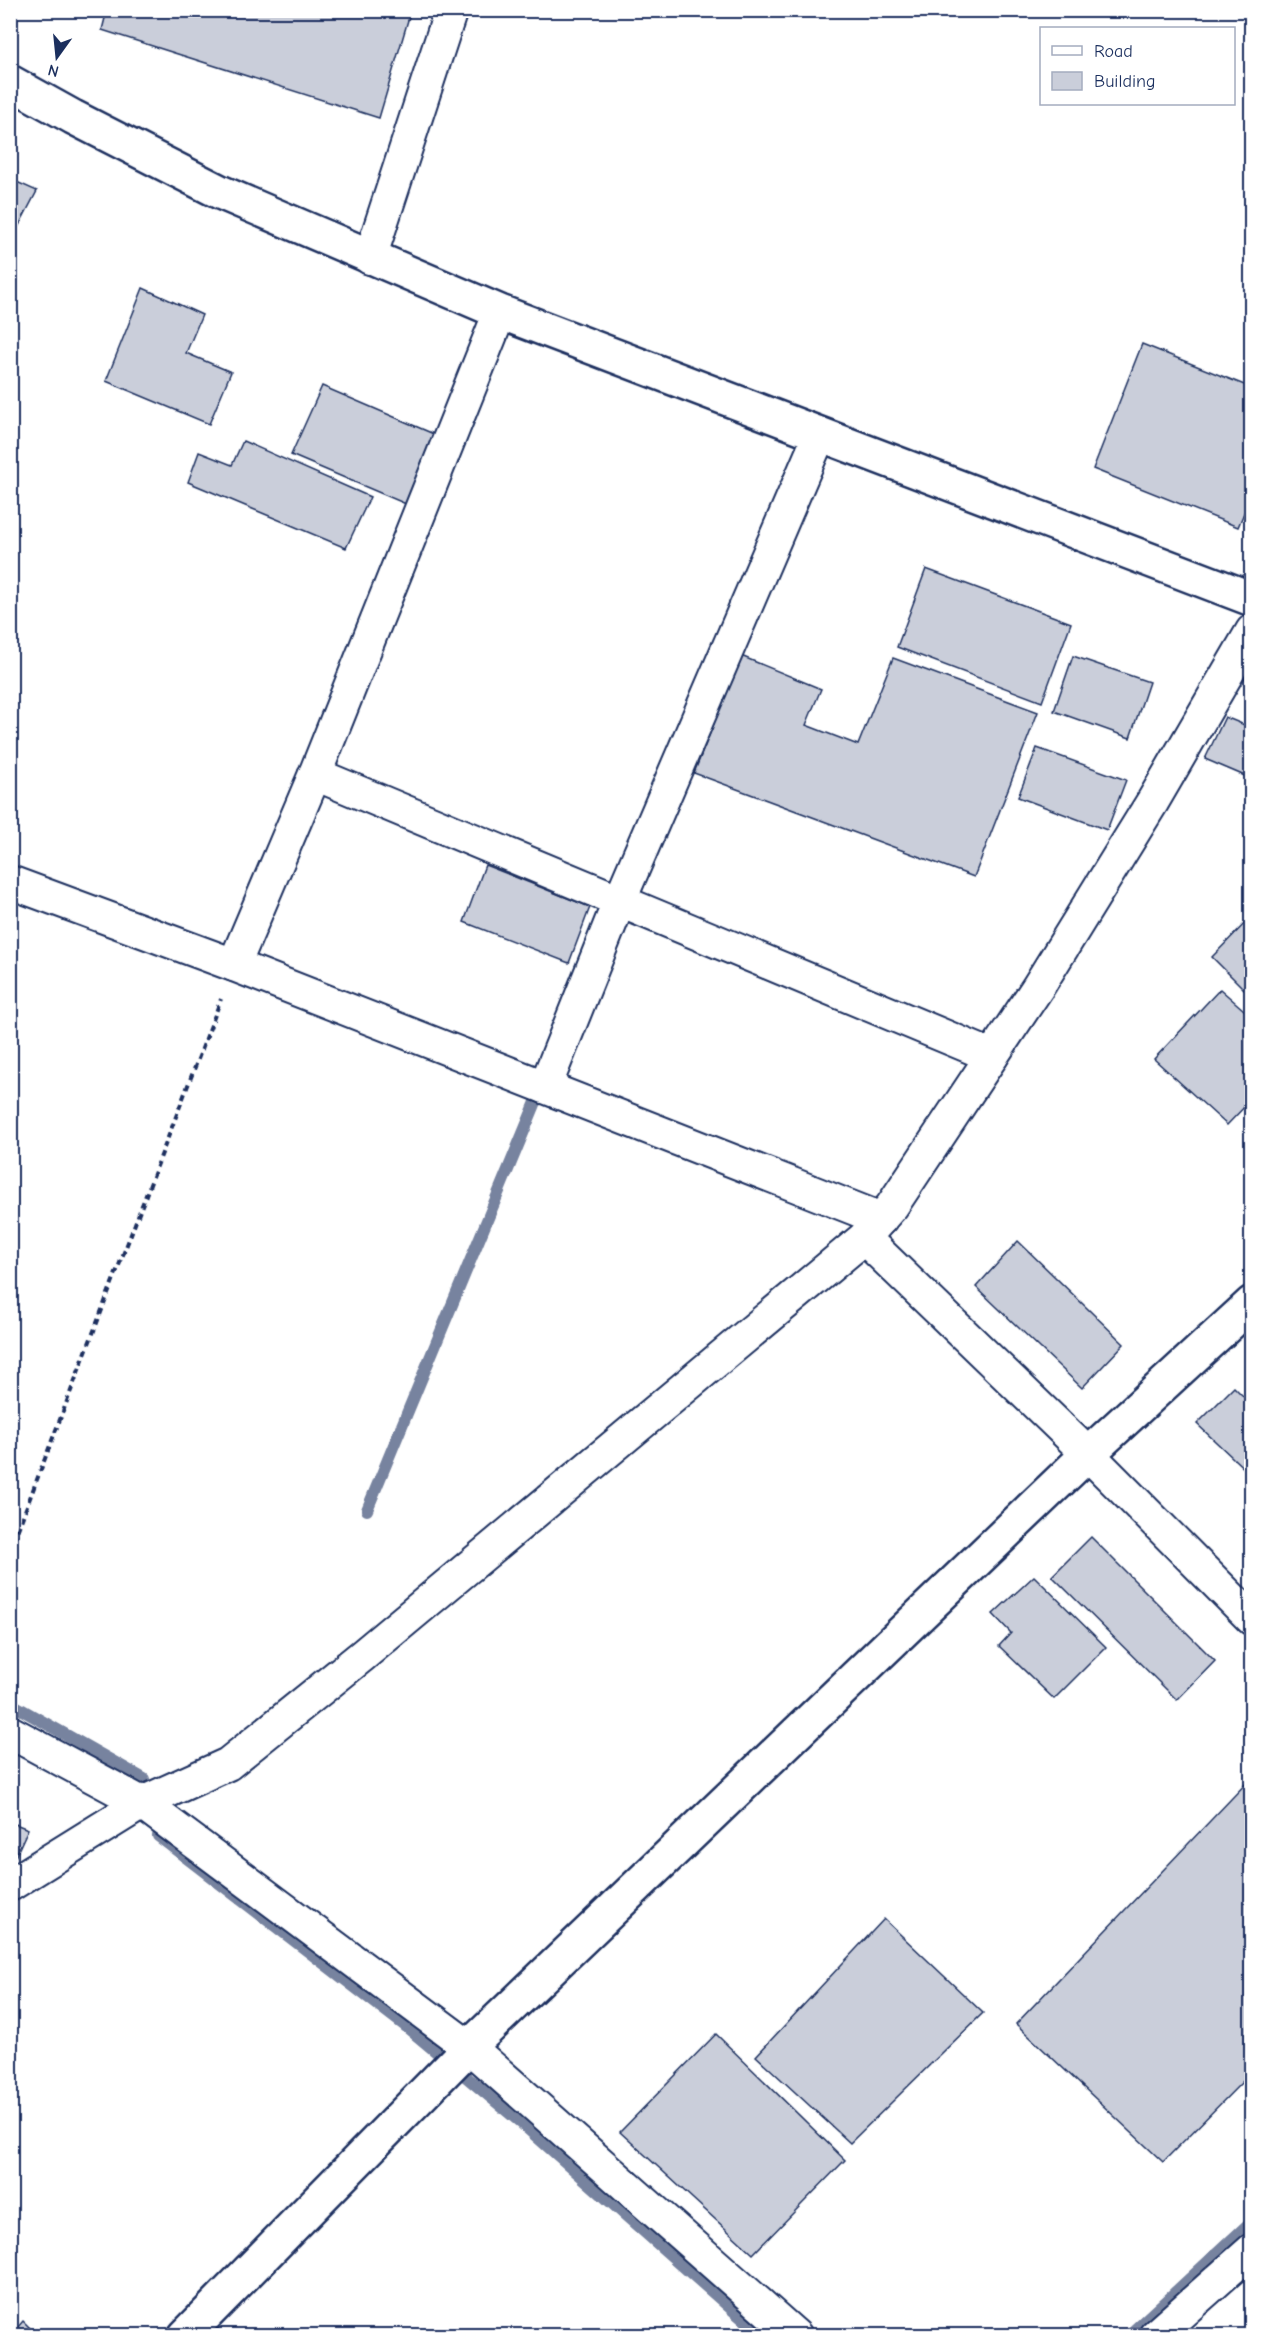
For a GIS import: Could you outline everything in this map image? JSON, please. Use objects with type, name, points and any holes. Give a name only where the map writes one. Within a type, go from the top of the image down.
[{"type":"street","points":[[370,258],[451,10]]},
{"type":"street","points":[[10,82],[72,117],[220,192],[370,258],[500,312],[1251,599]]},
{"type":"street","points":[[234,965],[315,774],[500,312]]},
{"type":"street","points":[[545,1087],[619,902],[820,434]]},
{"type":"street","points":[[10,1885],[142,1803],[228,1764],[362,1656],[873,1228],[1038,987],[1153,801],[1251,631]]},
{"type":"street","points":[[315,774],[992,1056]]},
{"type":"street","points":[[10,882],[234,965],[545,1087],[873,1228],[1088,1454],[1251,1619]]},
{"type":"street","points":[[185,2336],[469,2047],[1088,1454],[1250,1308]]},
{"type":"street","points":[[10,1732],[142,1803],[469,2047],[796,2336]]},
{"type":"street","points":[[1155,2336],[1251,2250]]},
{"type":"path","points":[[10,1550],[234,965]]},
{"type":"building","points":[[107,10],[411,10],[379,118],[102,30]]},
{"type":"building","points":[[10,179],[37,191],[14,235],[10,233]]},
{"type":"building","points":[[143,288],[202,315],[186,353],[231,372],[209,424],[106,381]]},
{"type":"building","points":[[1142,344],[1252,388],[1252,494],[1238,527],[1093,469]]},
{"type":"building","points":[[322,386],[436,435],[406,504],[291,455]]},
{"type":"building","points":[[243,441],[370,497],[346,548],[188,482],[199,452],[232,465]]},
{"type":"building","points":[[926,569],[1071,623],[1042,702],[897,647]]},
{"type":"building","points":[[741,656],[821,689],[806,725],[858,745],[893,658],[1038,712],[974,877],[694,773]]},
{"type":"building","points":[[1073,656],[1149,682],[1130,738],[1054,711]]},
{"type":"building","points":[[1225,717],[1252,728],[1252,779],[1205,759]]},
{"type":"building","points":[[1037,748],[1126,780],[1107,830],[1018,797]]},
{"type":"building","points":[[485,865],[590,907],[569,963],[464,922]]},
{"type":"building","points":[[1252,916],[1252,997],[1212,957]]},
{"type":"building","points":[[1220,989],[1252,1017],[1252,1099],[1227,1125],[1154,1059]]},
{"type":"building","points":[[1018,1241],[1124,1344],[1082,1388],[976,1287]]},
{"type":"building","points":[[1234,1387],[1252,1405],[1252,1476],[1197,1424]]},
{"type":"building","points":[[1091,1537],[1215,1661],[1177,1700],[1052,1576]]},
{"type":"building","points":[[1034,1576],[1106,1647],[1054,1699],[999,1646],[1011,1633],[993,1614]]},
{"type":"building","points":[[1252,1777],[1252,2072],[1163,2162],[1016,2024]]},
{"type":"building","points":[[10,1822],[28,1829],[10,1868]]},
{"type":"building","points":[[884,1919],[983,2013],[850,2143],[756,2056]]},
{"type":"building","points":[[716,2034],[845,2160],[753,2254],[620,2132]]},
{"type":"building","points":[[23,2321],[38,2336],[10,2336]]},
{"type":"waterway","points":[[367,1510],[536,1102]]},
{"type":"waterway","points":[[10,1703],[144,1779]]},
{"type":"waterway","points":[[158,1836],[404,2025],[520,2122],[762,2336]]},
{"type":"waterway","points":[[1128,2336],[1252,2221]]}]
